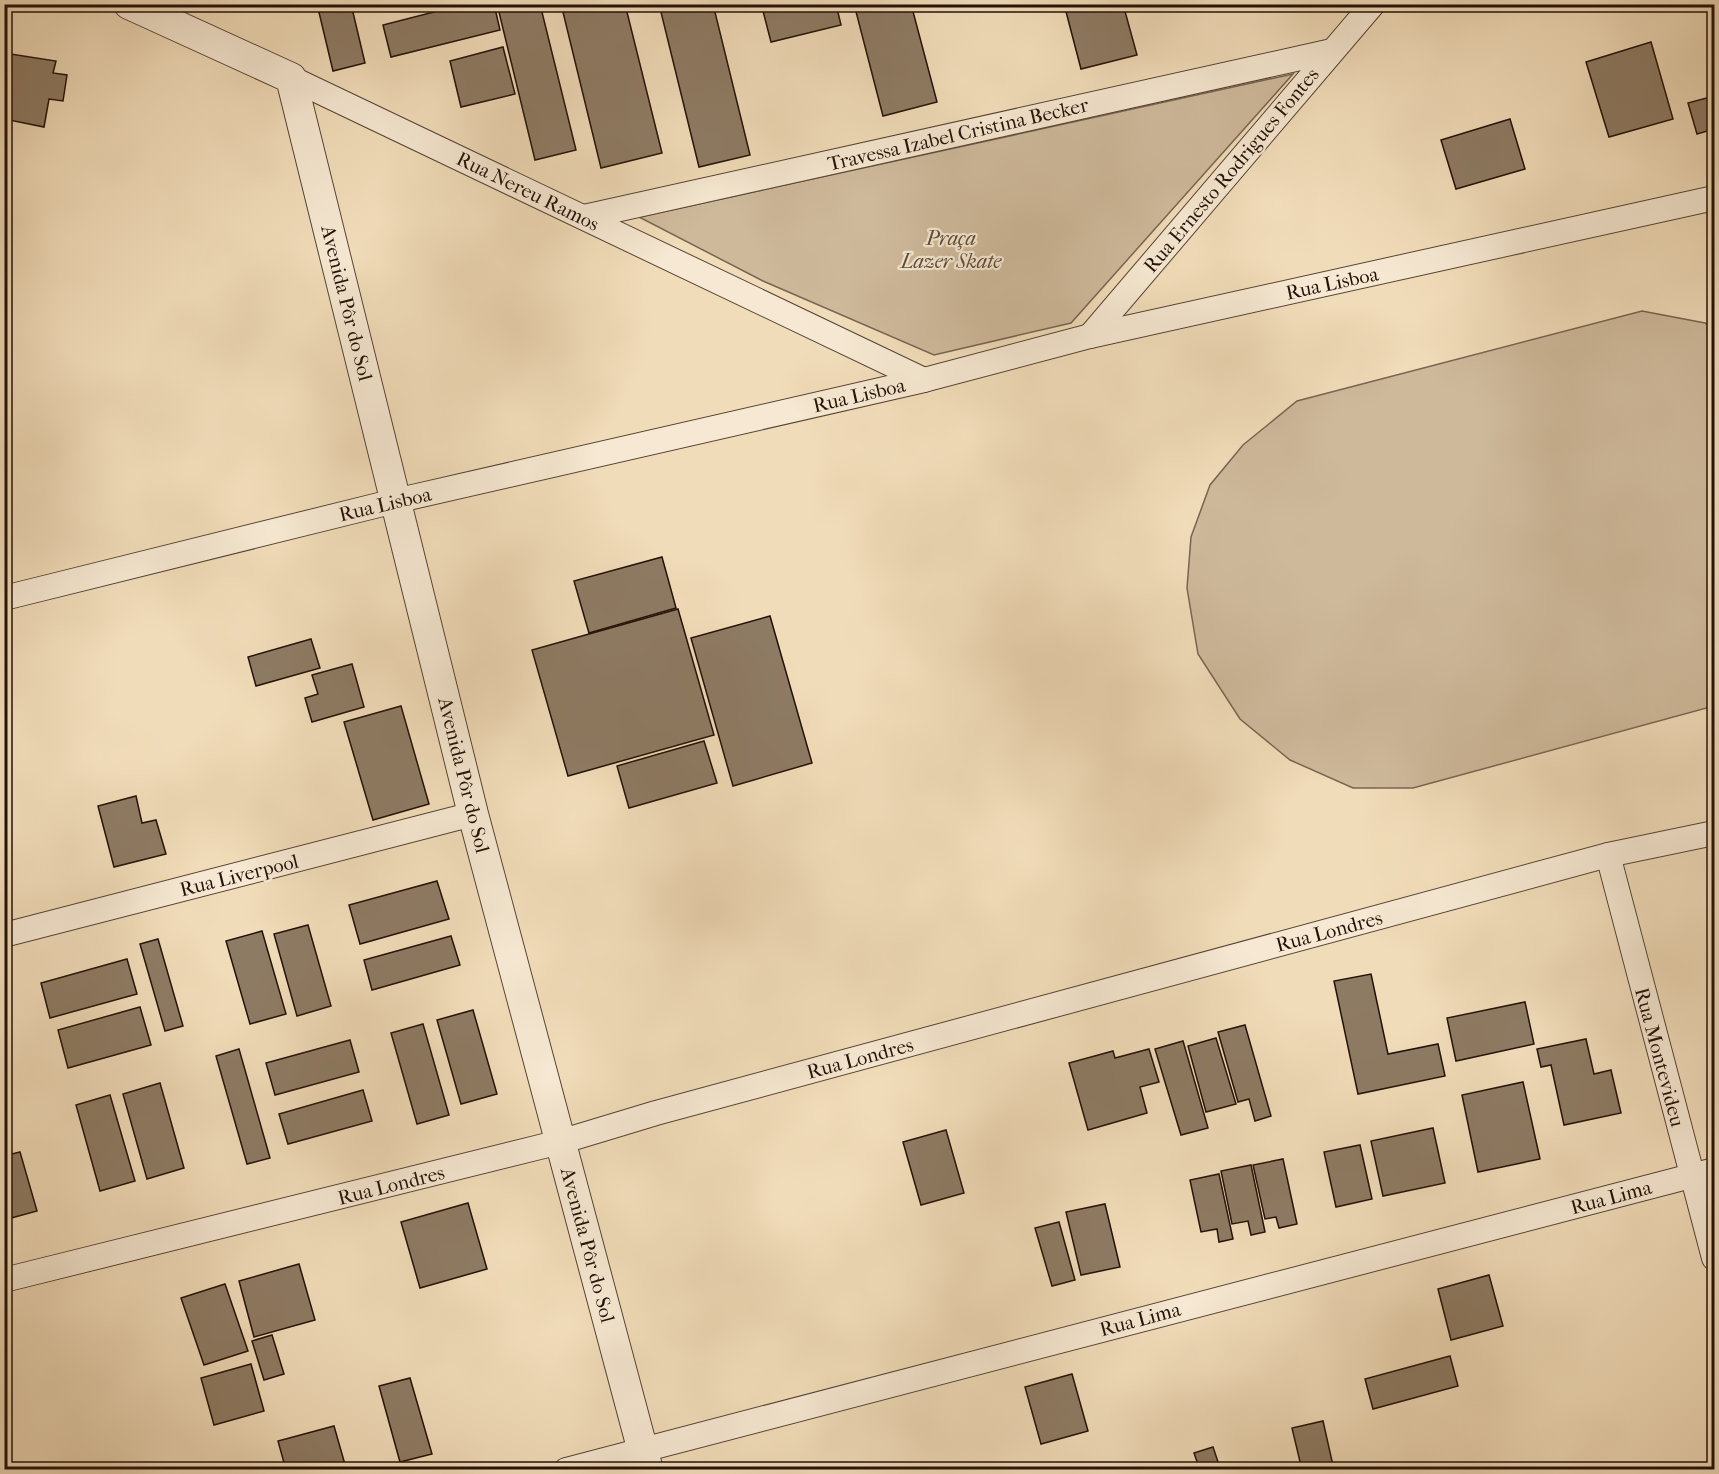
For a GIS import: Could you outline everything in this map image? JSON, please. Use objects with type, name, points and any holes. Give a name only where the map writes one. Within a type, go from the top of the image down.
[{"type":"street","name":"Rua Nereu Ramos","points":[[129,4],[291,78],[924,380]]},
{"type":"street","name":"Rua Ernesto Rodrigues Fontes","points":[[1090,336],[1373,4]]},
{"type":"street","name":"Travessa Izabel Cristina Becker","points":[[584,218],[1332,51]]},
{"type":"street","name":"Avenida Pôr do Sol","points":[[291,78],[473,814],[645,1459]]},
{"type":"street","name":"Rua Lisboa","points":[[4,598],[395,501],[924,380],[1090,336],[1714,198]]},
{"type":"street","name":"Rua Liverpool","points":[[4,935],[473,814]]},
{"type":"street","name":"Rua Londres","points":[[4,1280],[560,1142],[691,1104],[1608,855],[1714,833]]},
{"type":"street","name":"Rua Montevideu","points":[[1608,855],[1714,1258]]},
{"type":"street","name":"Rua Lima","points":[[566,1470],[645,1459],[1714,1170]]},
{"type":"green space","name":"Praça Lazer Skate","points":[[1293,74],[1071,323],[934,355],[763,281],[639,217]]},
{"type":"green space","points":[[1642,311],[1705,323],[1714,330],[1714,706],[1413,788],[1353,788],[1290,760],[1240,719],[1198,654],[1187,588],[1191,537],[1210,485],[1243,445],[1297,401]]},
{"type":"building","points":[[317,4],[351,4],[365,63],[333,71]]},
{"type":"building","points":[[465,4],[494,4],[500,30],[391,57],[383,25]]},
{"type":"building","points":[[497,4],[540,4],[576,150],[535,160]]},
{"type":"building","points":[[561,4],[625,4],[662,153],[601,168]]},
{"type":"building","points":[[659,4],[713,4],[750,155],[699,167]]},
{"type":"building","points":[[788,4],[836,4],[841,25],[771,42],[763,11]]},
{"type":"building","points":[[854,4],[911,4],[937,102],[883,116]]},
{"type":"building","points":[[1064,4],[1123,4],[1137,55],[1081,69]]},
{"type":"building","points":[[1651,42],[1673,119],[1609,137],[1586,62]]},
{"type":"building","points":[[503,47],[515,94],[461,107],[450,61]]},
{"type":"building","points":[[4,53],[56,61],[53,73],[67,75],[63,101],[49,99],[44,127],[4,119]]},
{"type":"building","points":[[1714,96],[1714,129],[1697,134],[1688,103]]},
{"type":"building","points":[[1510,119],[1525,169],[1456,189],[1441,140]]},
{"type":"building","points":[[662,557],[676,608],[589,633],[574,581]]},
{"type":"building","points":[[678,609],[714,735],[568,776],[532,650]]},
{"type":"building","points":[[770,616],[812,763],[733,786],[691,638]]},
{"type":"building","points":[[311,639],[320,668],[256,686],[248,657]]},
{"type":"building","points":[[352,664],[364,707],[312,722],[305,698],[318,694],[312,675]]},
{"type":"building","points":[[401,706],[429,804],[373,820],[344,722]]},
{"type":"building","points":[[704,741],[717,783],[629,808],[617,766]]},
{"type":"building","points":[[136,796],[142,823],[156,820],[166,854],[114,867],[98,806]]},
{"type":"building","points":[[437,881],[449,919],[360,944],[349,905]]},
{"type":"building","points":[[308,925],[331,1006],[297,1016],[274,934]]},
{"type":"building","points":[[262,931],[286,1014],[250,1024],[226,941]]},
{"type":"building","points":[[451,936],[460,965],[372,990],[364,960]]},
{"type":"building","points":[[158,939],[183,1026],[165,1031],[140,944]]},
{"type":"building","points":[[127,959],[137,994],[50,1018],[41,983]]},
{"type":"building","points":[[1371,974],[1388,1054],[1438,1044],[1445,1076],[1358,1094],[1334,981]]},
{"type":"building","points":[[1525,1002],[1534,1044],[1456,1061],[1447,1018]]},
{"type":"building","points":[[140,1007],[151,1045],[68,1068],[58,1030]]},
{"type":"building","points":[[473,1010],[497,1094],[461,1104],[437,1020]]},
{"type":"building","points":[[423,1024],[449,1115],[417,1124],[391,1033]]},
{"type":"building","points":[[1245,1025],[1271,1116],[1255,1121],[1249,1099],[1238,1102],[1218,1032]]},
{"type":"building","points":[[1216,1038],[1236,1104],[1206,1112],[1188,1046]]},
{"type":"building","points":[[1586,1039],[1594,1074],[1611,1070],[1621,1113],[1564,1125],[1551,1065],[1541,1067],[1537,1049]]},
{"type":"building","points":[[350,1040],[359,1072],[275,1095],[266,1063]]},
{"type":"building","points":[[1183,1041],[1208,1128],[1181,1135],[1155,1049]]},
{"type":"building","points":[[239,1049],[270,1158],[247,1164],[216,1056]]},
{"type":"building","points":[[1149,1049],[1159,1082],[1140,1087],[1147,1113],[1088,1130],[1069,1063],[1113,1051],[1115,1058]]},
{"type":"building","points":[[1523,1082],[1540,1159],[1478,1172],[1462,1095]]},
{"type":"building","points":[[160,1083],[184,1168],[147,1179],[123,1094]]},
{"type":"building","points":[[363,1090],[372,1121],[288,1144],[279,1114]]},
{"type":"building","points":[[110,1095],[135,1181],[100,1191],[76,1105]]},
{"type":"building","points":[[1433,1128],[1445,1183],[1383,1196],[1371,1141]]},
{"type":"building","points":[[946,1130],[964,1193],[921,1205],[903,1142]]},
{"type":"building","points":[[1360,1145],[1372,1199],[1336,1207],[1324,1152]]},
{"type":"building","points":[[20,1152],[37,1211],[4,1220],[4,1156]]},
{"type":"building","points":[[1283,1159],[1297,1224],[1279,1228],[1276,1217],[1265,1219],[1253,1165]]},
{"type":"building","points":[[1251,1165],[1265,1232],[1251,1235],[1248,1221],[1232,1224],[1221,1171]]},
{"type":"building","points":[[1219,1174],[1233,1239],[1219,1242],[1217,1229],[1201,1232],[1190,1180]]},
{"type":"building","points":[[468,1203],[487,1269],[420,1288],[401,1222]]},
{"type":"building","points":[[1105,1204],[1120,1267],[1081,1275],[1066,1212]]},
{"type":"building","points":[[1059,1222],[1075,1280],[1052,1286],[1035,1228]]},
{"type":"building","points":[[299,1264],[315,1320],[254,1337],[239,1281]]},
{"type":"building","points":[[1489,1275],[1503,1326],[1451,1340],[1438,1289]]},
{"type":"building","points":[[225,1284],[248,1351],[204,1365],[181,1298]]},
{"type":"building","points":[[272,1335],[284,1374],[264,1380],[252,1341]]},
{"type":"building","points":[[1450,1356],[1458,1386],[1373,1409],[1365,1379]]},
{"type":"building","points":[[251,1364],[264,1411],[214,1425],[201,1378]]},
{"type":"building","points":[[1072,1374],[1088,1431],[1041,1444],[1025,1387]]},
{"type":"building","points":[[410,1378],[432,1454],[400,1462],[379,1386]]},
{"type":"building","points":[[1323,1421],[1334,1470],[1302,1470],[1292,1428]]},
{"type":"building","points":[[334,1426],[346,1468],[286,1470],[278,1441]]},
{"type":"building","points":[[1213,1447],[1219,1465],[1200,1470],[1194,1453]]},
{"type":"building","points":[[1057,1465],[1059,1470],[1038,1470]]}]
